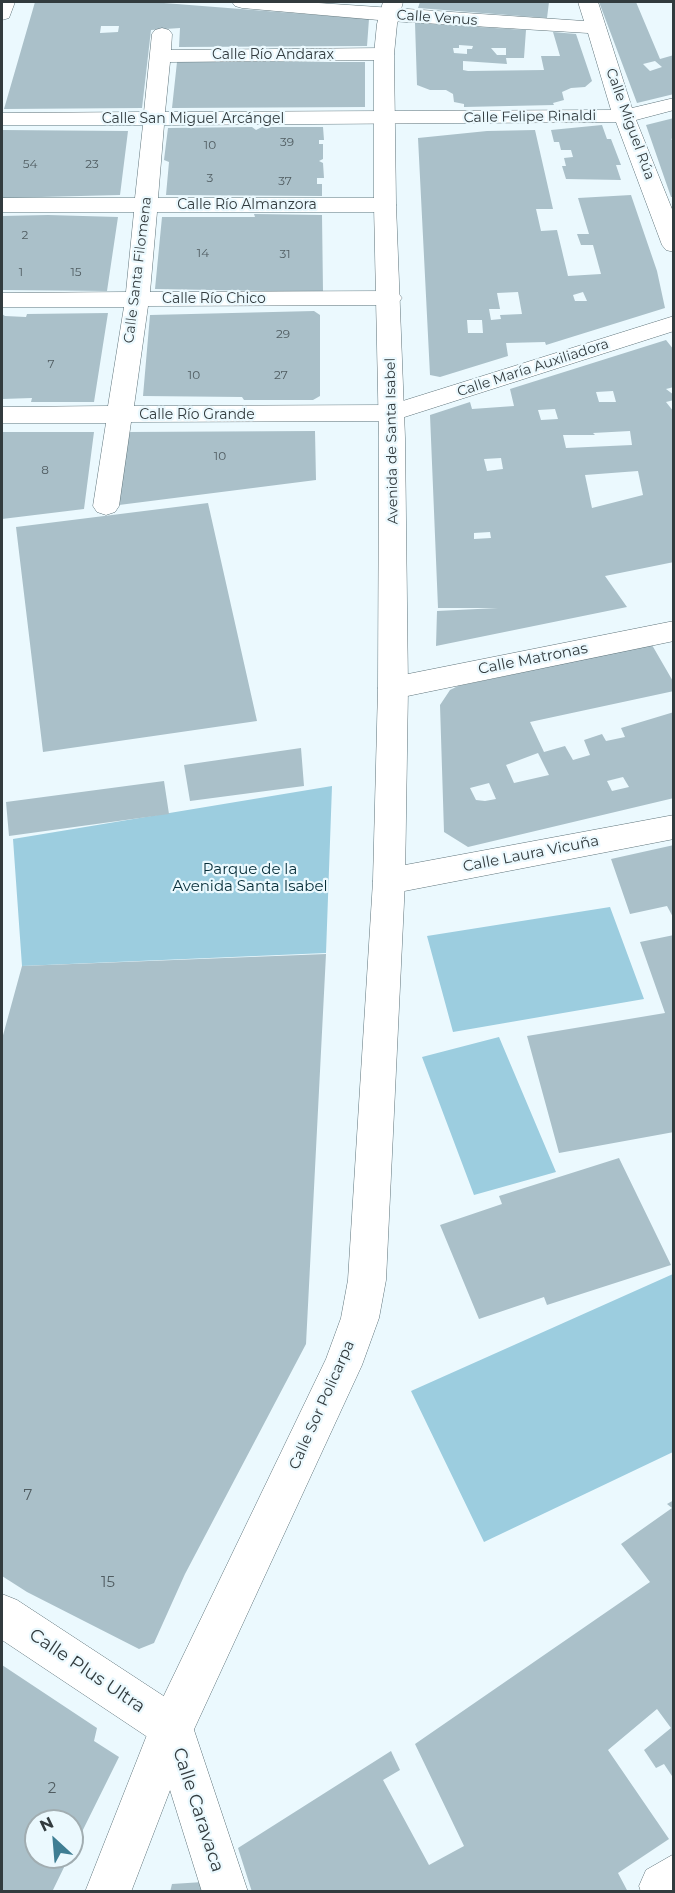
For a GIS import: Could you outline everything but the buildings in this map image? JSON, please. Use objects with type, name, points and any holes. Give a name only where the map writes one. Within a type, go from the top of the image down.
[{"type":"street","points":[[2,14],[5,2]]},
{"type":"street","name":"Calle Venus","points":[[242,2],[392,8],[597,28]]},
{"type":"street","name":"Calle Miguel Rúa","points":[[588,2],[624,116],[668,213],[674,245]]},
{"type":"street","name":"Avenida de Santa Isabel","points":[[389,881],[393,688],[392,414],[390,298],[385,205],[384,54],[392,8]]},
{"type":"street","name":"Calle Río Andarax","points":[[162,45],[384,54]]},
{"type":"street","name":"Calle Santa Filomena","points":[[106,506],[136,300],[162,45]]},
{"type":"street","name":"Calle Felipe Rinaldi","points":[[385,119],[624,116],[674,104]]},
{"type":"street","name":"Calle San Miguel Arcángel","points":[[2,119],[385,119]]},
{"type":"street","name":"Calle Río Almanzora","points":[[2,205],[385,205]]},
{"type":"street","name":"Calle Río Chico","points":[[2,300],[390,298]]},
{"type":"street","name":"Calle María Auxiliadora","points":[[392,414],[674,323]]},
{"type":"street","name":"Calle Río Grande","points":[[2,416],[392,414]]},
{"type":"street","name":"Calle Matronas","points":[[393,688],[674,631]]},
{"type":"street","name":"Calle Laura Vicuña","points":[[389,881],[674,827]]},
{"type":"street","name":"Calle Sor Policarpa","points":[[108,1892],[172,1728],[343,1365],[360,1318],[367,1280],[389,881]]},
{"type":"street","name":"Calle Plus Ultra","points":[[2,1615],[172,1728]]},
{"type":"street","name":"Calle Caravaca","points":[[172,1728],[225,1892]]},
{"type":"green space","name":"Parque de la Avenida Santa Isabel","points":[[332,786],[326,953],[22,966],[13,839]]},
{"type":"green space","points":[[610,907],[644,999],[453,1032],[427,936]]},
{"type":"green space","points":[[499,1037],[556,1172],[474,1195],[422,1057]]},
{"type":"green space","points":[[673,1274],[673,1452],[484,1542],[411,1391]]}]
